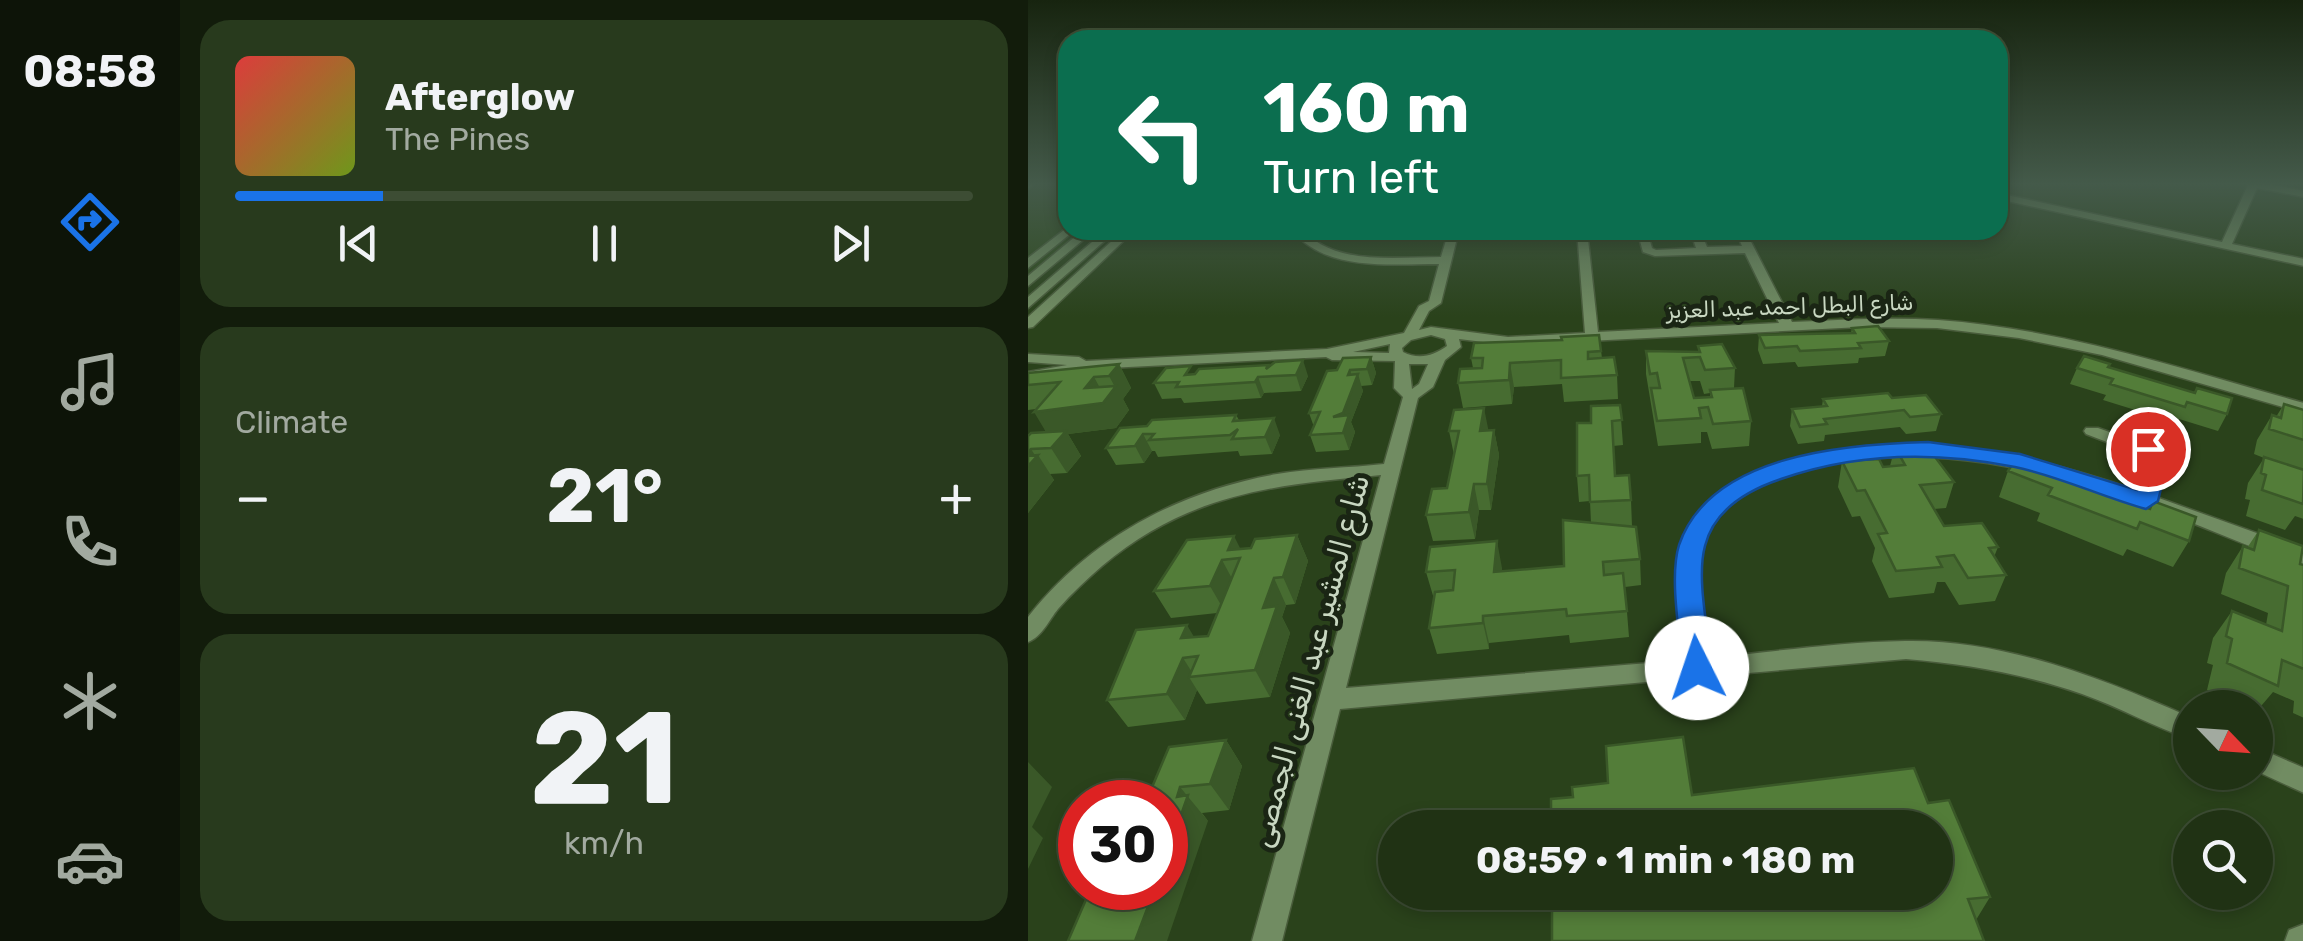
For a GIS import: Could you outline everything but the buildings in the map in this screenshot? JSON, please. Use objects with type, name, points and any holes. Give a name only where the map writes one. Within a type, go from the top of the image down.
[{"type":"street","points":[[2163,229],[2304,252]]},
{"type":"street","points":[[2173,229],[2304,263]]},
{"type":"street","points":[[2228,242],[2234,229]]},
{"type":"street","points":[[1028,264],[1058,240]]},
{"type":"street","points":[[1028,282],[1078,240]]},
{"type":"street","points":[[1028,304],[1101,240]]},
{"type":"street","points":[[1028,324],[1119,240]]},
{"type":"street","points":[[1306,240],[1313,247],[1346,256],[1446,260]]},
{"type":"street","points":[[1327,353],[1340,357],[1401,358],[1395,347],[1424,309],[1435,303],[1451,240]]},
{"type":"street","points":[[1583,240],[1592,336]]},
{"type":"street","points":[[1645,240],[1649,251],[1749,249]]},
{"type":"street","points":[[1699,240],[1702,251]]},
{"type":"street","points":[[1745,240],[1787,326]]},
{"type":"street","points":[[1435,303],[1444,308],[1445,333],[1455,343],[1441,356]]},
{"type":"street","name":"شارع البطل احمد عبد العزيز","points":[[1401,358],[1415,361],[1508,341],[1898,322],[2019,334],[2104,351],[2304,408]]},
{"type":"street","name":"شارع البطل احمد عبد العزيز","points":[[1407,336],[1445,333],[1508,341]]},
{"type":"street","points":[[1028,376],[1089,364],[1327,353],[1407,336]]},
{"type":"street","name":"شارع المشير عبد الغنى الجمصى","points":[[1267,941],[1410,396],[1425,387],[1441,356]]},
{"type":"street","points":[[1028,358],[1089,364]]},
{"type":"street","name":"شارع المشير عبد الغنى الجمصى","points":[[1401,358],[1402,388],[1410,396]]},
{"type":"street","points":[[2092,430],[2155,454],[2146,501]]},
{"type":"street","points":[[1697,668],[1689,564],[1698,528],[1726,495],[1770,473],[1846,453],[1928,448],[2020,461],[2304,558]]},
{"type":"street","points":[[1028,633],[1059,593],[1091,564],[1163,517],[1202,500],[1278,480],[1391,469]]},
{"type":"street","points":[[1330,700],[1906,650],[1975,655],[2076,679],[2173,721]]},
{"type":"street","points":[[2273,767],[2304,782]]},
{"type":"shaded area","points":[[1028,229],[1058,229],[1058,240],[1083,240],[1028,287]]},
{"type":"route","points":[[1697,668],[1689,564],[1692,544],[1710,510],[1746,483],[1819,458],[1872,450],[1928,448],[2020,461],[2146,501],[2156,460],[2148,449]]}]
